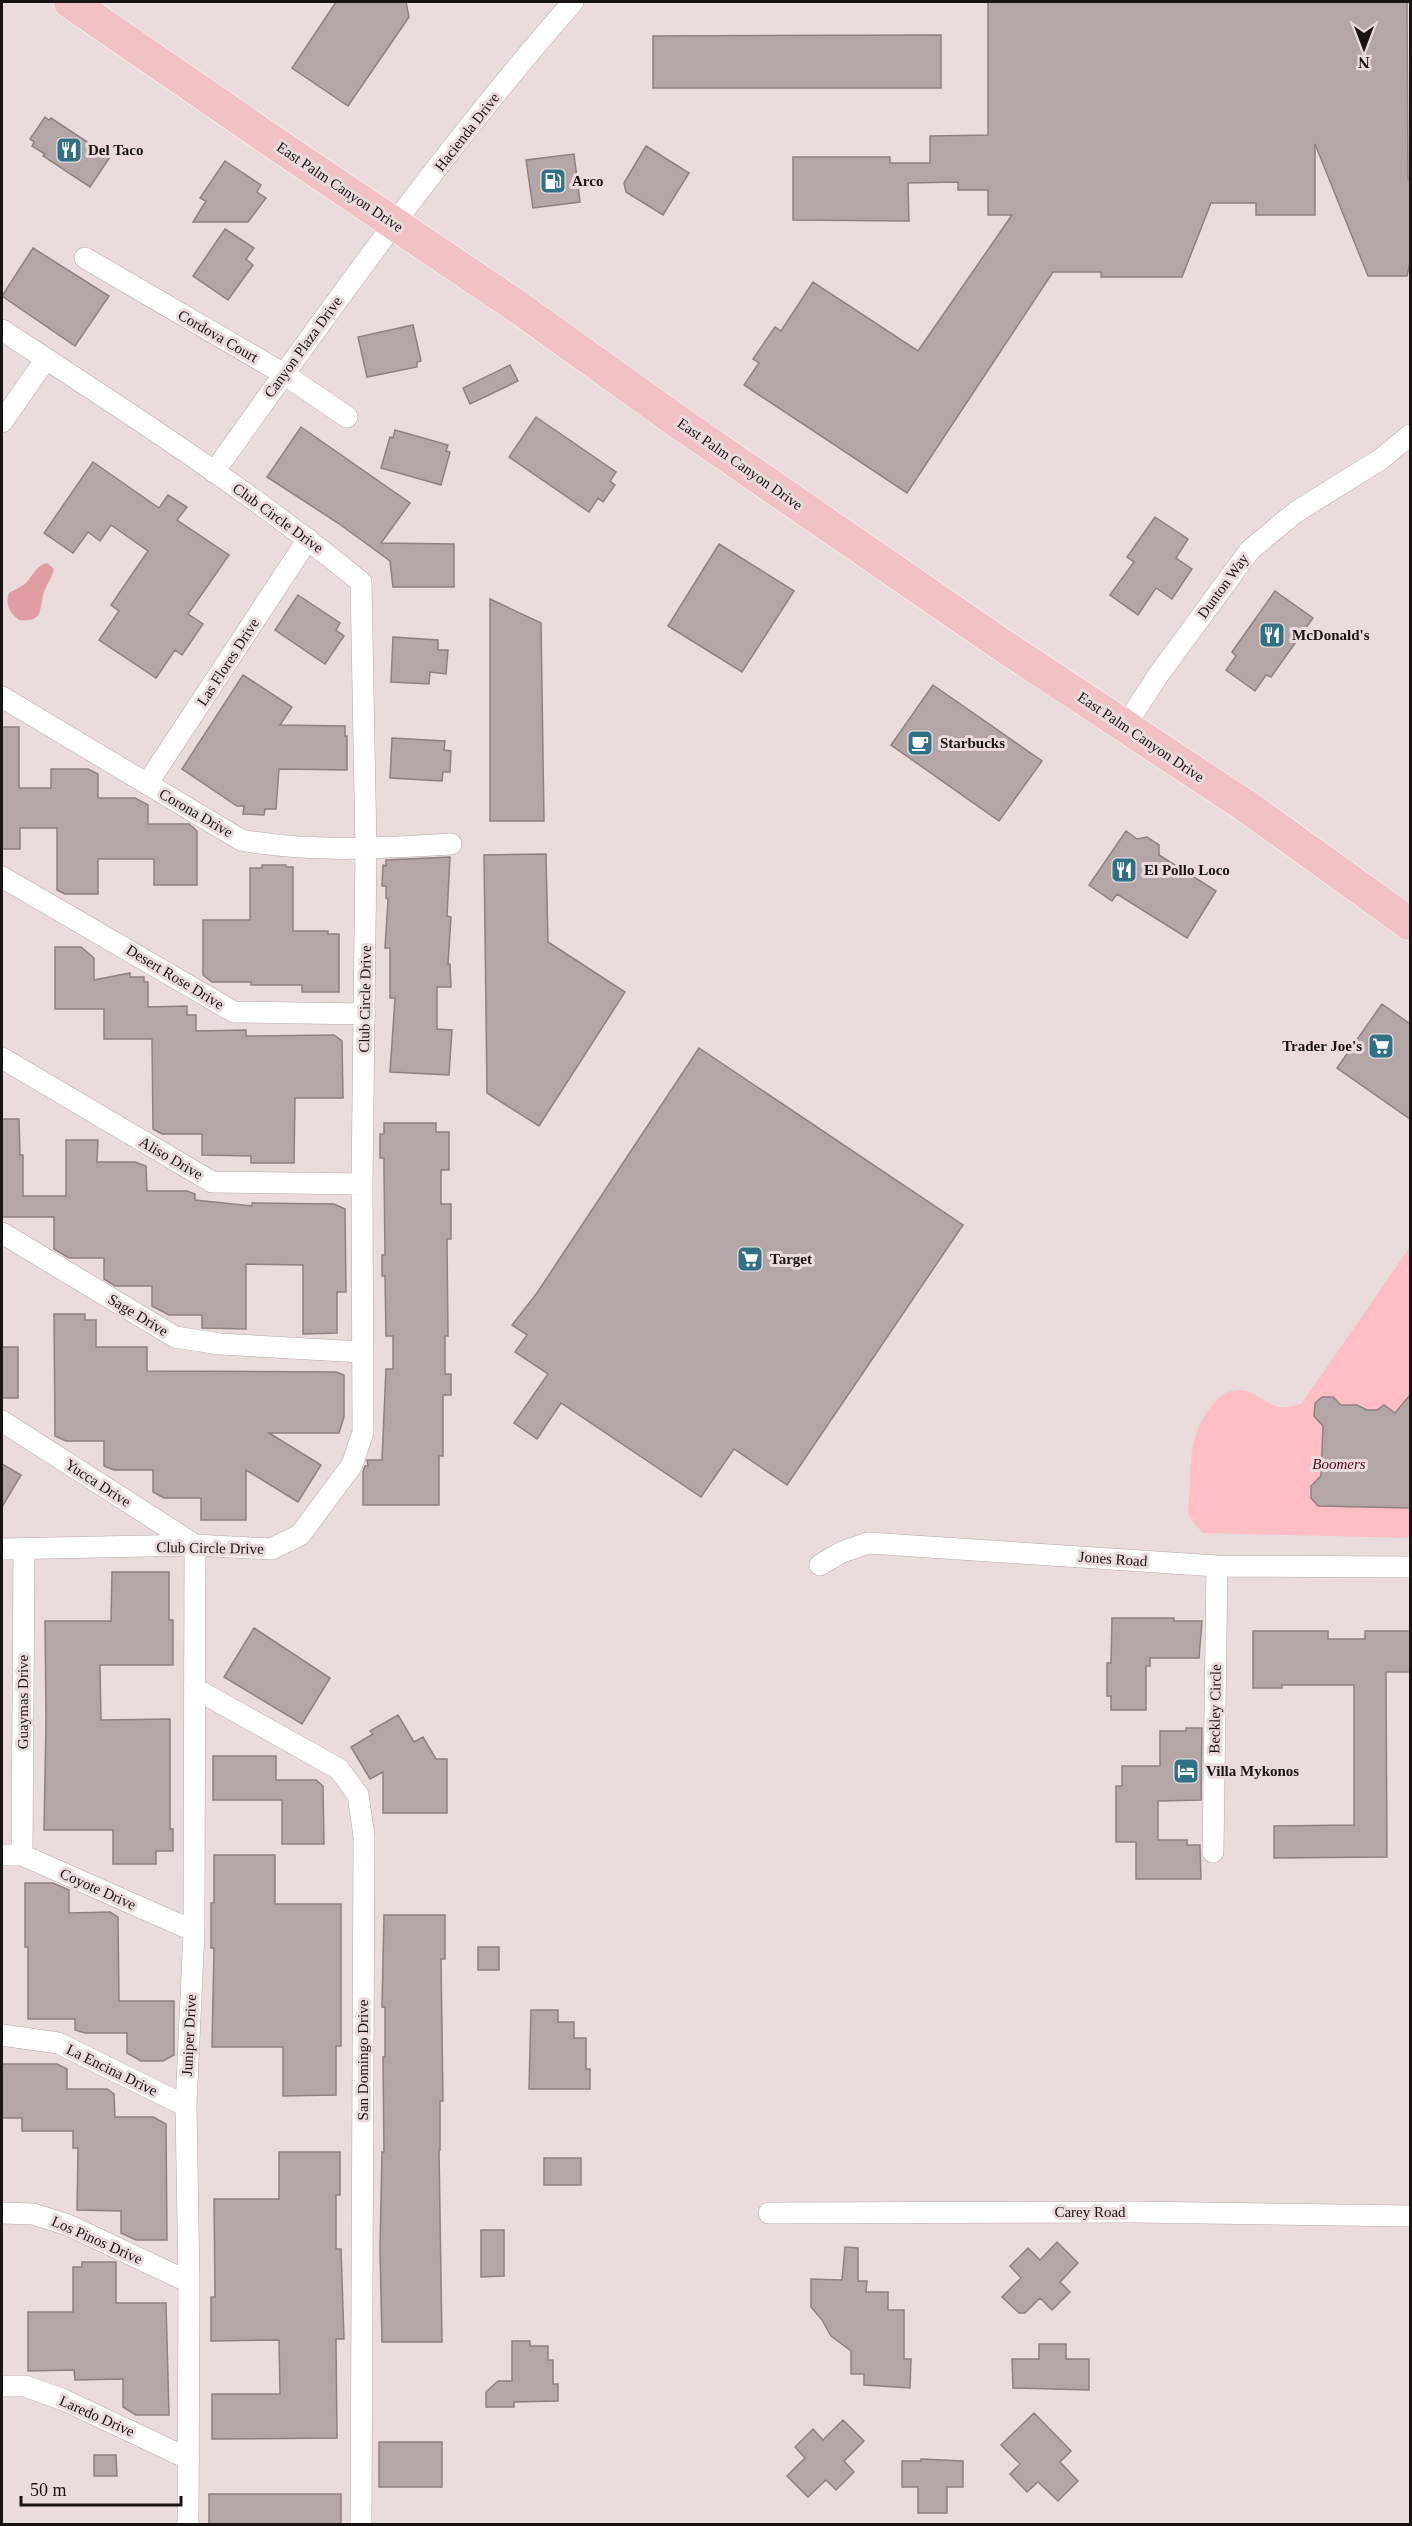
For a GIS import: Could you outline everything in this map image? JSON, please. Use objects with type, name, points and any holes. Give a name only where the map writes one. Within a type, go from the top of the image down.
[{"type":"main road","name":"East Palm Canyon Drive","points":[[70,2],[515,304],[767,483],[1246,807],[1410,924]]},
{"type":"street","name":"Hacienda Drive","points":[[394,224],[539,40],[573,2]]},
{"type":"street","name":"Canyon Plaza Drive","points":[[214,472],[394,224]]},
{"type":"street","name":"Cordova Court","points":[[85,258],[284,374],[347,417]]},
{"type":"street","name":"Club Circle Drive","points":[[2,330],[214,472],[308,539],[361,582],[366,849],[362,1184],[363,1432],[352,1465],[300,1535],[271,1549],[195,1545],[2,1549]]},
{"type":"street","points":[[2,422],[46,359]]},
{"type":"street","name":"Dunton Way","points":[[1125,726],[1159,674],[1250,550],[1296,512],[1371,465],[1410,435]]},
{"type":"street","name":"Las Flores Drive","points":[[147,784],[308,539]]},
{"type":"street","name":"Corona Drive","points":[[2,698],[241,840],[277,846],[366,849],[451,844]]},
{"type":"street","name":"Desert Rose Drive","points":[[2,877],[234,1012],[364,1014]]},
{"type":"street","name":"Aliso Drive","points":[[2,1058],[212,1182],[362,1184]]},
{"type":"street","name":"Sage Drive","points":[[2,1233],[175,1337],[220,1344],[362,1352]]},
{"type":"street","name":"Yucca Drive","points":[[2,1421],[195,1545]]},
{"type":"street","name":"Jones Road","points":[[820,1565],[842,1552],[868,1543],[1217,1566],[1410,1567]]},
{"type":"street","name":"Juniper Drive","points":[[188,2524],[189,2282],[186,2106],[194,1931],[195,1545]]},
{"type":"street","name":"Guaymas Drive","points":[[12,1855],[24,1550]]},
{"type":"street","name":"Beckley Circle","points":[[1213,1852],[1217,1566]]},
{"type":"street","name":"San Domingo Drive","points":[[194,1688],[339,1769],[358,1796],[364,1836],[361,2524]]},
{"type":"street","name":"Coyote Drive","points":[[12,1855],[194,1931]]},
{"type":"street","name":"La Encina Drive","points":[[2,2035],[58,2043],[186,2106]]},
{"type":"street","name":"Carey Road","points":[[769,2213],[1134,2212],[1410,2216]]},
{"type":"street","name":"Los Pinos Drive","points":[[2,2213],[33,2214],[68,2225],[189,2282]]},
{"type":"street","name":"Laredo Drive","points":[[2,2386],[25,2386],[64,2400],[189,2458]]},
{"type":"green space","name":"Boomers","points":[[1410,1247],[1410,1538],[1203,1533],[1189,1515],[1188,1505],[1194,1440],[1201,1421],[1211,1407],[1226,1393],[1237,1390],[1255,1394],[1279,1407],[1302,1403]]},
{"type":"shaded area","points":[[47,563],[54,569],[44,592],[39,614],[33,619],[19,620],[9,608],[7,601],[9,593],[26,583],[38,568]]},
{"type":"building","points":[[336,2],[406,2],[409,17],[348,106],[292,68]]},
{"type":"building","points":[[988,2],[1407,2],[1410,263],[1407,276],[1368,276],[1315,144],[1315,215],[1256,215],[1256,203],[1211,203],[1182,277],[1101,277],[1101,272],[1053,272],[907,493],[744,385],[759,363],[753,359],[775,327],[781,331],[813,282],[918,351],[1012,215],[988,215],[988,190],[958,190],[958,182],[908,183],[909,221],[793,220],[793,157],[890,157],[890,163],[930,163],[930,136],[988,135]]},
{"type":"building","points":[[941,35],[941,88],[653,88],[653,36]]},
{"type":"building","name":"Del Taco","points":[[45,117],[49,120],[51,118],[110,157],[90,187],[43,156],[45,154],[32,146],[34,142],[30,139]]},
{"type":"building","points":[[646,146],[689,173],[663,215],[626,192],[624,183]]},
{"type":"building","name":"Arco","points":[[574,154],[580,202],[533,208],[526,160]]},
{"type":"building","points":[[225,161],[261,185],[257,192],[266,198],[248,222],[193,222],[206,201],[200,198]]},
{"type":"building","points":[[225,229],[254,248],[246,259],[253,265],[228,300],[193,276]]},
{"type":"building","points":[[33,248],[109,296],[75,346],[2,296]]},
{"type":"building","points":[[413,325],[421,361],[417,362],[417,367],[367,377],[358,337]]},
{"type":"building","points":[[510,365],[518,381],[470,404],[463,388]]},
{"type":"building","points":[[536,417],[616,472],[610,481],[615,485],[603,502],[598,498],[589,512],[509,457]]},
{"type":"building","points":[[301,427],[410,503],[381,543],[454,544],[454,587],[393,587],[390,561],[338,523],[267,477]]},
{"type":"building","points":[[395,430],[448,445],[446,451],[450,452],[441,485],[381,468],[390,437],[393,438]]},
{"type":"building","points":[[93,462],[159,508],[168,495],[187,507],[177,520],[229,555],[188,614],[203,624],[182,655],[175,650],[156,678],[99,640],[119,611],[111,605],[148,551],[111,525],[100,541],[88,532],[73,553],[44,533]]},
{"type":"building","points":[[1155,517],[1188,539],[1176,558],[1192,569],[1172,599],[1156,588],[1138,615],[1110,595],[1134,562],[1127,557]]},
{"type":"building","points":[[719,544],[794,591],[742,672],[668,626]]},
{"type":"building","name":"McDonald's","points":[[1275,591],[1313,618],[1271,677],[1266,675],[1255,691],[1226,670],[1236,656],[1232,652]]},
{"type":"building","points":[[298,595],[340,623],[336,630],[344,636],[325,664],[275,630]]},
{"type":"building","points":[[490,599],[541,623],[544,821],[490,821]]},
{"type":"building","points":[[393,637],[438,640],[438,650],[448,650],[446,674],[430,672],[429,684],[391,682]]},
{"type":"building","points":[[243,675],[292,707],[280,725],[345,726],[345,736],[347,736],[347,770],[279,769],[276,809],[265,809],[264,815],[243,814],[244,806],[237,806],[182,769]]},
{"type":"building","points":[[933,685],[1042,761],[999,821],[891,745]]},
{"type":"building","points":[[2,727],[19,727],[19,788],[51,788],[51,769],[88,769],[98,774],[98,798],[135,798],[148,805],[148,824],[189,824],[197,831],[197,885],[154,885],[154,859],[98,859],[98,894],[65,894],[57,890],[57,828],[20,828],[20,849],[2,849]]},
{"type":"building","points":[[392,738],[445,741],[444,750],[451,751],[450,772],[443,772],[442,781],[390,778]]},
{"type":"building","points":[[1126,831],[1137,839],[1147,837],[1159,845],[1159,855],[1216,891],[1187,938],[1117,894],[1112,901],[1089,885]]},
{"type":"building","points":[[546,854],[548,942],[625,992],[539,1126],[487,1093],[484,855]]},
{"type":"building","points":[[450,857],[447,916],[451,917],[448,964],[450,964],[451,987],[437,987],[437,1029],[452,1030],[449,1075],[390,1072],[395,998],[390,998],[390,948],[385,948],[388,899],[386,898],[386,886],[382,886],[383,865],[386,866],[386,860]]},
{"type":"building","points":[[262,865],[293,867],[293,931],[328,931],[328,934],[339,934],[339,992],[302,992],[302,985],[212,982],[203,975],[203,920],[250,920],[250,868],[262,868]]},
{"type":"building","points":[[55,947],[81,947],[94,958],[94,980],[130,973],[130,977],[144,977],[144,982],[148,982],[148,1007],[187,1006],[187,1015],[196,1015],[196,1031],[246,1030],[246,1036],[334,1035],[342,1041],[343,1098],[295,1098],[294,1163],[251,1163],[251,1156],[202,1155],[202,1134],[162,1134],[153,1129],[152,1039],[104,1039],[104,1009],[55,1009]]},
{"type":"building","name":"Trader Joe's","points":[[1382,1004],[1410,1024],[1410,1119],[1337,1068]]},
{"type":"building","name":"Target","points":[[699,1048],[963,1225],[787,1485],[734,1449],[701,1497],[561,1403],[537,1439],[514,1423],[548,1374],[515,1352],[527,1335],[512,1325],[537,1293]]},
{"type":"building","points":[[2,1119],[19,1119],[20,1155],[23,1155],[23,1196],[66,1196],[66,1140],[98,1140],[97,1162],[135,1162],[146,1166],[147,1191],[187,1191],[195,1194],[195,1200],[252,1206],[252,1203],[334,1204],[345,1209],[346,1292],[337,1292],[337,1333],[303,1334],[303,1265],[246,1264],[246,1329],[202,1328],[202,1315],[169,1315],[152,1306],[152,1286],[115,1286],[104,1279],[104,1258],[69,1258],[54,1249],[54,1217],[2,1217]]},
{"type":"building","points":[[384,1123],[436,1123],[436,1132],[449,1132],[449,1170],[441,1170],[441,1204],[451,1204],[451,1239],[447,1239],[448,1336],[445,1336],[445,1374],[451,1374],[451,1395],[443,1395],[443,1456],[439,1456],[439,1505],[363,1505],[363,1472],[365,1466],[368,1466],[367,1460],[382,1460],[386,1369],[393,1369],[393,1336],[386,1336],[385,1276],[382,1276],[382,1255],[385,1255],[384,1158],[380,1158],[380,1134],[384,1134]]},
{"type":"building","points":[[54,1314],[85,1314],[85,1320],[96,1320],[96,1347],[147,1347],[147,1371],[336,1372],[344,1375],[344,1417],[339,1433],[269,1433],[321,1465],[298,1502],[246,1470],[246,1520],[201,1520],[201,1498],[164,1498],[153,1492],[153,1470],[114,1470],[104,1466],[104,1441],[66,1441],[55,1436]]},
{"type":"building","points":[[2,1347],[18,1347],[18,1398],[2,1398]]},
{"type":"building","points":[[1410,1395],[1410,1508],[1318,1506],[1311,1498],[1311,1486],[1321,1476],[1323,1426],[1314,1416],[1315,1403],[1322,1397],[1333,1397],[1341,1405],[1357,1405],[1367,1410],[1377,1410],[1384,1405],[1395,1413]]},
{"type":"building","points":[[2,1464],[21,1475],[2,1507]]},
{"type":"building","points":[[112,1572],[169,1572],[169,1620],[173,1620],[173,1665],[100,1665],[101,1720],[170,1719],[170,1829],[173,1829],[173,1851],[156,1851],[156,1864],[113,1864],[113,1830],[44,1830],[45,1621],[111,1621]]},
{"type":"building","points":[[1112,1618],[1174,1618],[1174,1621],[1202,1621],[1199,1658],[1150,1658],[1150,1666],[1146,1666],[1146,1710],[1111,1710],[1111,1696],[1107,1696],[1107,1663],[1111,1663]]},
{"type":"building","points":[[254,1628],[330,1678],[302,1724],[224,1677]]},
{"type":"building","points":[[1253,1631],[1328,1631],[1328,1639],[1365,1639],[1365,1631],[1410,1631],[1410,1672],[1386,1672],[1387,1857],[1274,1858],[1274,1826],[1354,1825],[1354,1685],[1282,1685],[1282,1688],[1253,1688]]},
{"type":"building","points":[[398,1715],[414,1742],[423,1737],[436,1759],[447,1759],[447,1813],[383,1813],[383,1772],[370,1779],[351,1747],[373,1734],[370,1731]]},
{"type":"building","points":[[1186,1728],[1202,1728],[1201,1800],[1158,1801],[1158,1840],[1187,1840],[1187,1845],[1200,1845],[1201,1879],[1136,1879],[1136,1842],[1116,1842],[1116,1786],[1122,1786],[1122,1766],[1160,1766],[1160,1731],[1186,1731]]},
{"type":"building","points":[[213,1756],[276,1756],[276,1780],[316,1780],[323,1786],[324,1844],[282,1844],[282,1800],[213,1800]]},
{"type":"building","points":[[214,1855],[275,1855],[275,1904],[341,1904],[341,2046],[336,2046],[336,2095],[283,2096],[283,2047],[212,2047],[214,1948],[211,1948],[211,1903],[214,1903]]},
{"type":"building","points":[[25,1883],[53,1883],[69,1890],[69,1913],[110,1912],[118,1917],[119,2001],[174,2001],[174,2055],[163,2061],[141,2061],[127,2053],[127,2033],[85,2033],[75,2030],[75,2019],[28,2019]]},
{"type":"building","points":[[384,1915],[445,1915],[445,1959],[441,1959],[443,2101],[440,2101],[439,2150],[442,2342],[382,2342],[380,2249],[382,2152],[384,2152],[385,2007],[382,2007]]},
{"type":"building","points":[[478,1947],[499,1947],[499,1970],[478,1970]]},
{"type":"building","points":[[531,2010],[558,2010],[558,2022],[574,2022],[574,2038],[586,2038],[586,2069],[590,2069],[590,2089],[529,2089]]},
{"type":"building","points":[[2,2064],[57,2064],[67,2069],[67,2089],[107,2089],[114,2094],[115,2117],[153,2117],[166,2124],[167,2240],[136,2240],[121,2233],[121,2211],[77,2210],[78,2148],[73,2148],[73,2131],[22,2131],[22,2118],[2,2118]]},
{"type":"building","points":[[279,2152],[340,2152],[340,2195],[336,2195],[336,2249],[341,2249],[344,2339],[336,2339],[337,2438],[212,2439],[212,2394],[280,2394],[279,2340],[211,2341],[211,2297],[215,2297],[214,2199],[279,2199]]},
{"type":"building","points":[[544,2158],[581,2158],[581,2185],[544,2185]]},
{"type":"building","points":[[481,2230],[504,2230],[504,2276],[481,2277]]},
{"type":"building","points":[[1057,2242],[1078,2263],[1060,2282],[1070,2292],[1052,2310],[1040,2298],[1025,2313],[1019,2313],[1002,2297],[1021,2278],[1010,2266],[1028,2248],[1040,2260]]},
{"type":"building","points":[[845,2247],[858,2248],[858,2281],[867,2281],[866,2292],[888,2292],[888,2310],[904,2310],[904,2359],[911,2359],[910,2388],[864,2385],[864,2374],[851,2374],[851,2351],[831,2336],[811,2307],[811,2279],[842,2280]]},
{"type":"building","points":[[82,2262],[116,2262],[116,2303],[166,2303],[169,2415],[136,2415],[123,2407],[123,2379],[75,2380],[74,2370],[28,2371],[28,2312],[73,2312],[73,2267],[82,2267]]},
{"type":"building","points":[[512,2341],[530,2341],[530,2346],[548,2346],[548,2360],[553,2360],[553,2384],[558,2384],[558,2401],[514,2402],[514,2407],[486,2407],[486,2392],[498,2381],[512,2381]]},
{"type":"building","points":[[1039,2344],[1066,2344],[1066,2359],[1089,2359],[1089,2390],[1013,2388],[1012,2359],[1039,2359]]},
{"type":"building","points":[[1034,2413],[1071,2451],[1060,2462],[1078,2481],[1058,2501],[1038,2482],[1027,2492],[1010,2474],[1020,2464],[1001,2445]]},
{"type":"building","points":[[843,2420],[864,2441],[844,2461],[854,2472],[836,2490],[826,2480],[808,2497],[787,2476],[805,2458],[795,2447],[813,2429],[823,2440]]},
{"type":"building","points":[[379,2442],[442,2442],[442,2487],[379,2487]]},
{"type":"building","points":[[94,2455],[116,2455],[117,2476],[94,2476]]},
{"type":"building","points":[[921,2459],[963,2461],[963,2487],[947,2487],[947,2513],[918,2513],[918,2487],[902,2487],[902,2461],[921,2461]]},
{"type":"building","points":[[209,2494],[341,2494],[341,2524],[209,2524]]},
{"type":"place","name":"Del Taco","points":[[69,150]]},
{"type":"place","name":"Arco","points":[[553,181]]},
{"type":"place","name":"McDonald's","points":[[1272,635]]},
{"type":"place","name":"Starbucks","points":[[920,743]]},
{"type":"place","name":"El Pollo Loco","points":[[1124,870]]},
{"type":"place","name":"Trader Joe's","points":[[1381,1046]]},
{"type":"place","name":"Target","points":[[750,1259]]},
{"type":"place","name":"Villa Mykonos","points":[[1186,1771]]}]
